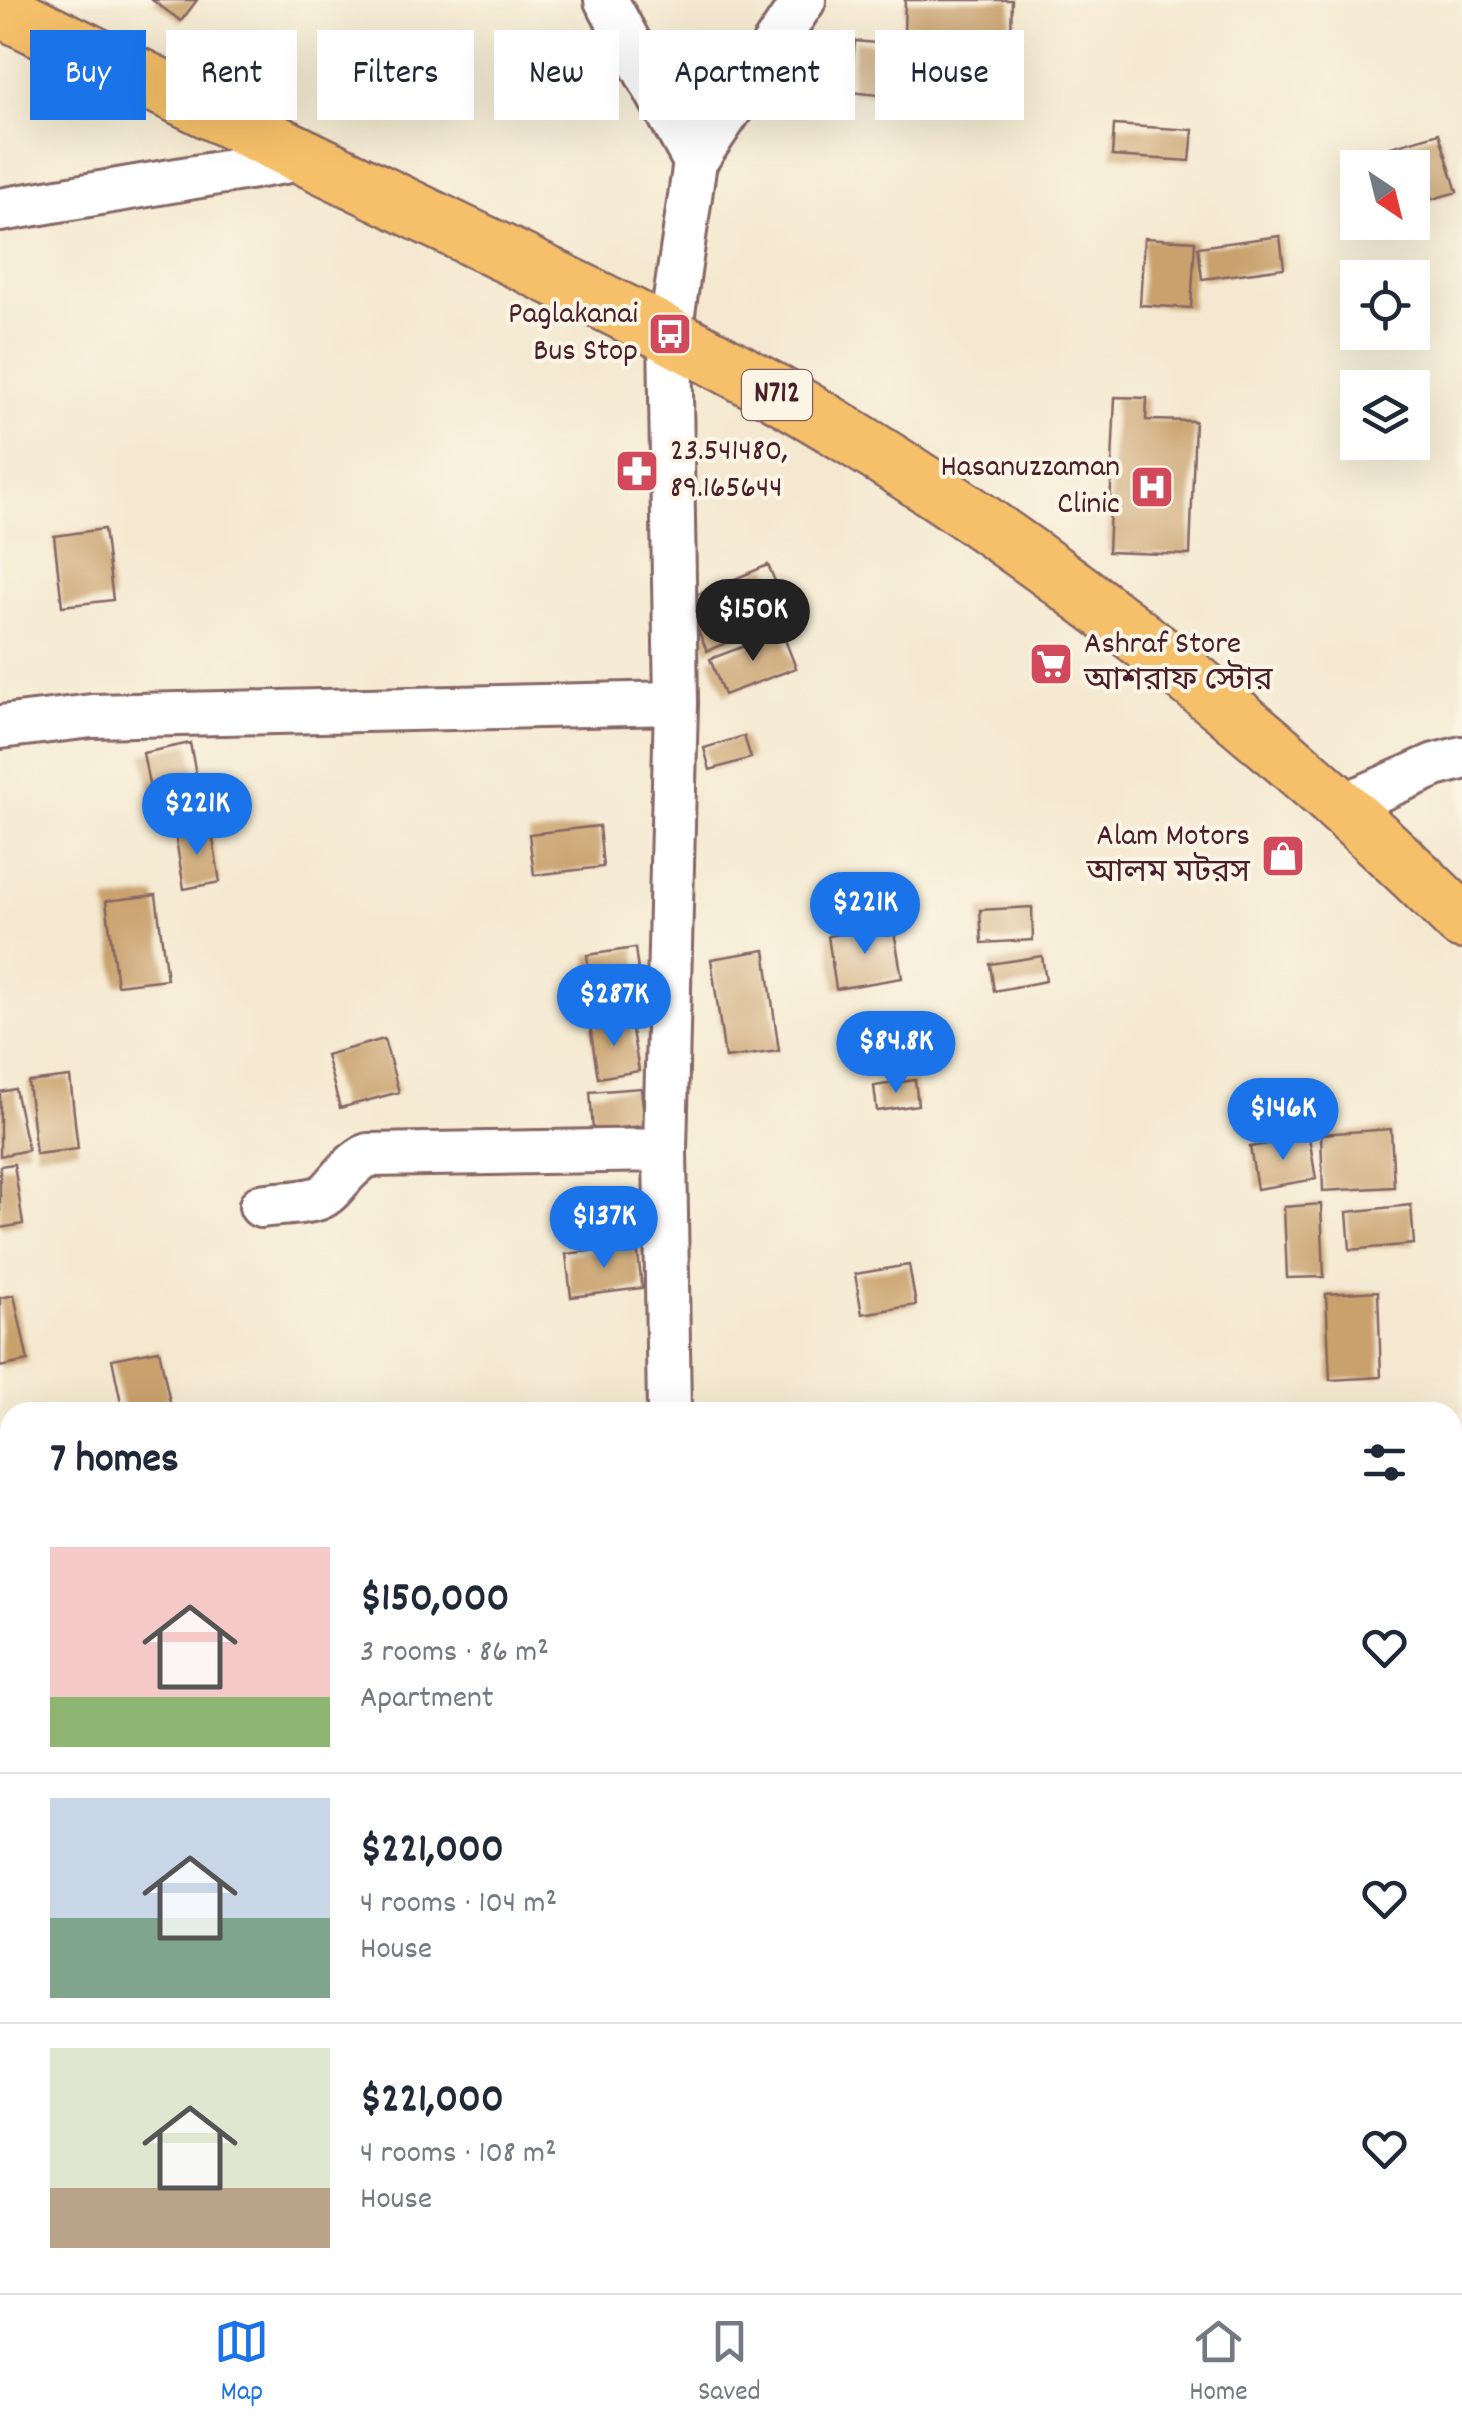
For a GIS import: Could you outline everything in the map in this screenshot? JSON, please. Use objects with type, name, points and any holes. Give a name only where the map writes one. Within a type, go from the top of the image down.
[{"type":"highway","name":"N712","points":[[0,10],[670,334],[855,440],[1039,560],[1340,807],[1462,922]]},
{"type":"street","points":[[606,0],[695,162]]},
{"type":"street","points":[[669,1402],[664,1150],[676,704],[670,334],[695,162],[804,0]]},
{"type":"street","points":[[0,210],[307,158]]},
{"type":"street","points":[[0,727],[92,716],[676,704]]},
{"type":"street","points":[[1340,807],[1435,765],[1462,758]]},
{"type":"street","points":[[261,1206],[319,1198],[331,1190],[352,1163],[368,1155],[664,1150]]},
{"type":"building","points":[[152,0],[197,0],[181,21]]},
{"type":"building","points":[[905,0],[1012,0],[1011,30],[904,30]]},
{"type":"building","points":[[855,41],[875,43],[875,95],[855,93]]},
{"type":"building","points":[[1114,125],[1193,130],[1190,161],[1112,156]]},
{"type":"building","points":[[1439,133],[1457,192],[1430,200],[1430,150],[1380,150]]},
{"type":"building","points":[[1280,236],[1284,268],[1202,279],[1198,247]]},
{"type":"building","points":[[1144,238],[1195,241],[1191,308],[1140,305]]},
{"type":"building","name":"Hasanuzzaman Clinic","points":[[1115,397],[1147,398],[1146,420],[1195,421],[1190,555],[1108,552]]},
{"type":"building","points":[[104,529],[113,600],[62,606],[54,536]]},
{"type":"building","points":[[768,565],[790,615],[707,651],[685,600]]},
{"type":"building","points":[[782,632],[796,668],[724,695],[710,659]]},
{"type":"building","points":[[744,736],[751,758],[710,770],[704,748]]},
{"type":"building","points":[[190,743],[202,806],[155,815],[143,753]]},
{"type":"building","points":[[599,826],[603,867],[534,875],[529,834]]},
{"type":"building","points":[[211,827],[220,882],[184,889],[175,833]]},
{"type":"building","points":[[156,895],[167,979],[117,985],[106,901]]},
{"type":"building","points":[[1032,907],[1033,940],[982,943],[980,910]]},
{"type":"building","points":[[893,925],[902,978],[836,989],[828,936]]},
{"type":"building","points":[[635,948],[642,1001],[593,1007],[587,955]]},
{"type":"building","points":[[765,950],[779,1051],[725,1058],[711,959]]},
{"type":"building","points":[[1042,956],[1046,981],[994,991],[990,964]]},
{"type":"building","points":[[630,1019],[639,1071],[598,1078],[590,1026]]},
{"type":"building","points":[[384,1039],[399,1092],[340,1108],[326,1055]]},
{"type":"building","points":[[70,1077],[78,1149],[36,1154],[28,1082]]},
{"type":"building","points":[[915,1080],[918,1105],[877,1111],[874,1086]]},
{"type":"building","points":[[641,1088],[645,1126],[593,1130],[590,1092]]},
{"type":"building","points":[[15,1089],[28,1150],[0,1156],[0,1092]]},
{"type":"building","points":[[1391,1129],[1394,1187],[1323,1191],[1321,1134]]},
{"type":"building","points":[[1309,1137],[1316,1179],[1257,1189],[1250,1147]]},
{"type":"building","points":[[14,1164],[23,1224],[0,1228],[0,1166]]},
{"type":"building","points":[[1321,1204],[1324,1277],[1287,1278],[1284,1207]]},
{"type":"building","points":[[1411,1205],[1414,1244],[1350,1250],[1347,1212]]},
{"type":"building","points":[[637,1245],[642,1288],[571,1297],[566,1254]]},
{"type":"building","points":[[909,1265],[916,1305],[862,1314],[855,1274]]},
{"type":"building","points":[[1378,1291],[1381,1377],[1330,1380],[1326,1294]]},
{"type":"building","points":[[14,1295],[28,1361],[0,1367],[0,1298]]},
{"type":"building","points":[[159,1350],[170,1402],[121,1402],[112,1359]]},
{"type":"place","name":"Paglakanai Bus Stop","points":[[670,334]]},
{"type":"place","name":"23.541480, 89.165644","points":[[637,471]]},
{"type":"place","name":"Hasanuzzaman Clinic","points":[[1152,487]]},
{"type":"place","name":"Ashraf Store আশরাফ স্টোর","points":[[1051,664]]},
{"type":"place","name":"Alam Motors আলম মটরস","points":[[1283,856]]}]
